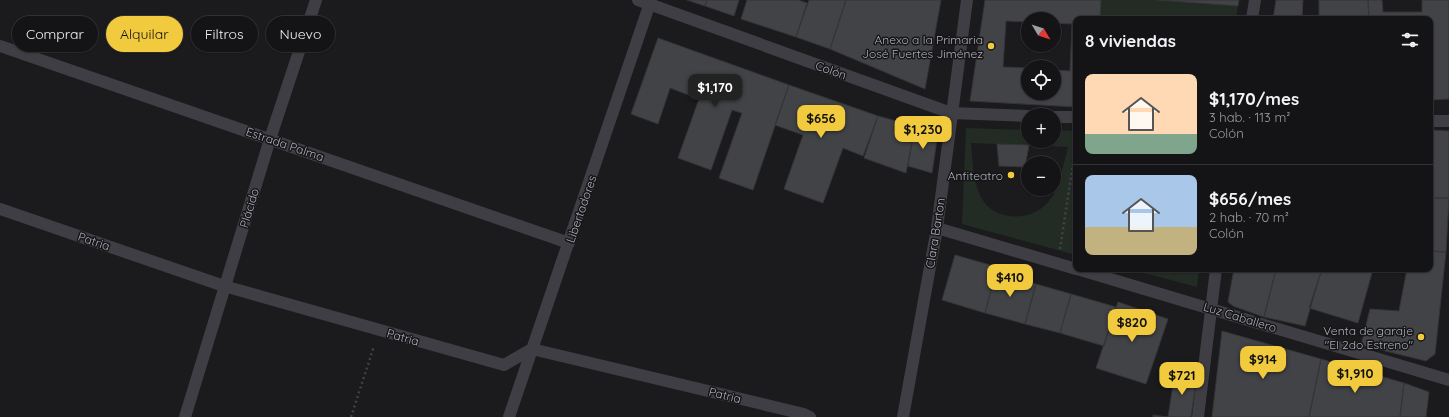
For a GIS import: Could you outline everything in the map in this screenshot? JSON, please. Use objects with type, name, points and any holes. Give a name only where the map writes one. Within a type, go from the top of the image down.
[{"type":"street","name":"Plácido","points":[[185,417],[270,139],[316,0]]},
{"type":"street","name":"Clara Barton","points":[[903,417],[937,228],[967,0]]},
{"type":"street","points":[[1252,16],[1254,0]]},
{"type":"street","name":"Colón","points":[[647,1],[952,113],[1021,116]]},
{"type":"street","name":"Libertadores","points":[[509,417],[569,243],[647,1]]},
{"type":"street","name":"Estrada Palma","points":[[0,46],[569,243]]},
{"type":"street","points":[[1061,117],[1073,117]]},
{"type":"street","points":[[1433,121],[1449,121]]},
{"type":"street","name":"Patria","points":[[0,208],[224,286],[504,365],[532,349],[804,414],[810,417]]},
{"type":"street","name":"Luz Caballero","points":[[937,228],[1073,268]]},
{"type":"street","name":"Luz Caballero","points":[[1086,272],[1449,380]]},
{"type":"street","points":[[1198,417],[1216,272]]},
{"type":"path","points":[[1058,263],[1073,164]]},
{"type":"path","points":[[351,417],[379,330]]},
{"type":"shaded area","points":[[1101,0],[1157,0],[1238,6],[1236,16],[1100,16]]},
{"type":"shaded area","points":[[966,128],[1021,130],[1021,145],[971,143],[974,178],[981,197],[987,206],[996,212],[1016,216],[1027,215],[1037,211],[1045,205],[1052,196],[1061,196],[1061,175],[1068,147],[1061,147],[1061,130],[1073,131],[1073,254],[962,224]]},
{"type":"shaded area","points":[[1140,272],[1199,272],[1197,287]]},
{"type":"building","points":[[687,0],[707,0],[705,6]]},
{"type":"building","points":[[707,0],[739,0],[734,16],[705,6]]},
{"type":"building","points":[[747,0],[798,0],[807,3],[796,37],[741,19]]},
{"type":"building","points":[[809,0],[846,0],[830,49],[796,37]]},
{"type":"building","points":[[846,0],[941,0],[925,89],[830,49]]},
{"type":"building","name":"Anexo a la Primaria José Fuertes Jiménez","points":[[985,0],[1101,0],[1100,16],[1073,16],[1073,107],[970,101]]},
{"type":"building","points":[[1157,0],[1239,0],[1238,6]]},
{"type":"building","points":[[1276,0],[1303,0],[1302,16],[1273,16]]},
{"type":"building","points":[[1319,0],[1368,0],[1369,16],[1319,16]]},
{"type":"building","points":[[1368,0],[1382,0],[1383,12],[1422,12],[1422,0],[1449,0],[1449,99],[1433,100],[1433,16],[1369,16]]},
{"type":"building","points":[[658,38],[789,85],[753,190],[719,178],[742,113],[732,110],[711,170],[678,158],[699,99],[670,88],[658,124],[631,114]]},
{"type":"building","points":[[789,85],[878,116],[863,156],[843,148],[823,203],[784,189],[803,135],[775,125]]},
{"type":"building","points":[[878,116],[915,126],[906,173],[864,158]]},
{"type":"building","points":[[915,126],[938,133],[932,173],[908,166]]},
{"type":"building","points":[[1433,130],[1449,131],[1449,198],[1433,198]]},
{"type":"building","points":[[997,144],[1021,145],[1021,148],[1028,148],[1027,156],[1021,156],[1021,167],[999,166]]},
{"type":"building","points":[[1433,198],[1449,198],[1446,252],[1433,251]]},
{"type":"building","points":[[1433,251],[1446,252],[1435,354],[1426,361],[1361,345],[1370,309],[1399,311],[1406,272],[1433,272]]},
{"type":"building","points":[[955,255],[997,267],[985,313],[942,300]]},
{"type":"building","points":[[996,271],[1036,284],[1025,324],[985,313]]},
{"type":"building","points":[[1233,272],[1275,272],[1264,317],[1233,306],[1228,302]]},
{"type":"building","points":[[1275,272],[1321,272],[1305,326],[1264,317]]},
{"type":"building","points":[[1321,272],[1372,272],[1358,323],[1309,308]]},
{"type":"building","points":[[1036,284],[1071,294],[1060,333],[1025,324]]},
{"type":"building","points":[[1071,294],[1116,307],[1104,346],[1060,333]]},
{"type":"building","points":[[1118,302],[1168,319],[1146,384],[1096,368]]},
{"type":"building","points":[[1222,331],[1321,359],[1309,417],[1212,417]]},
{"type":"building","points":[[1321,359],[1404,383],[1400,417],[1309,417]]},
{"type":"building","points":[[1175,372],[1197,375],[1191,417],[1168,417]]},
{"type":"building","points":[[1404,383],[1429,392],[1426,417],[1400,417]]},
{"type":"building","points":[[1153,415],[1168,417],[1153,417]]},
{"type":"place","name":"Anexo a la Primaria José Fuertes Jiménez","points":[[991,46]]},
{"type":"place","name":"Anfiteatro","points":[[1011,175]]},
{"type":"place","name":"Venta de garaje \"El 2do Estreno\"","points":[[1421,337]]}]
